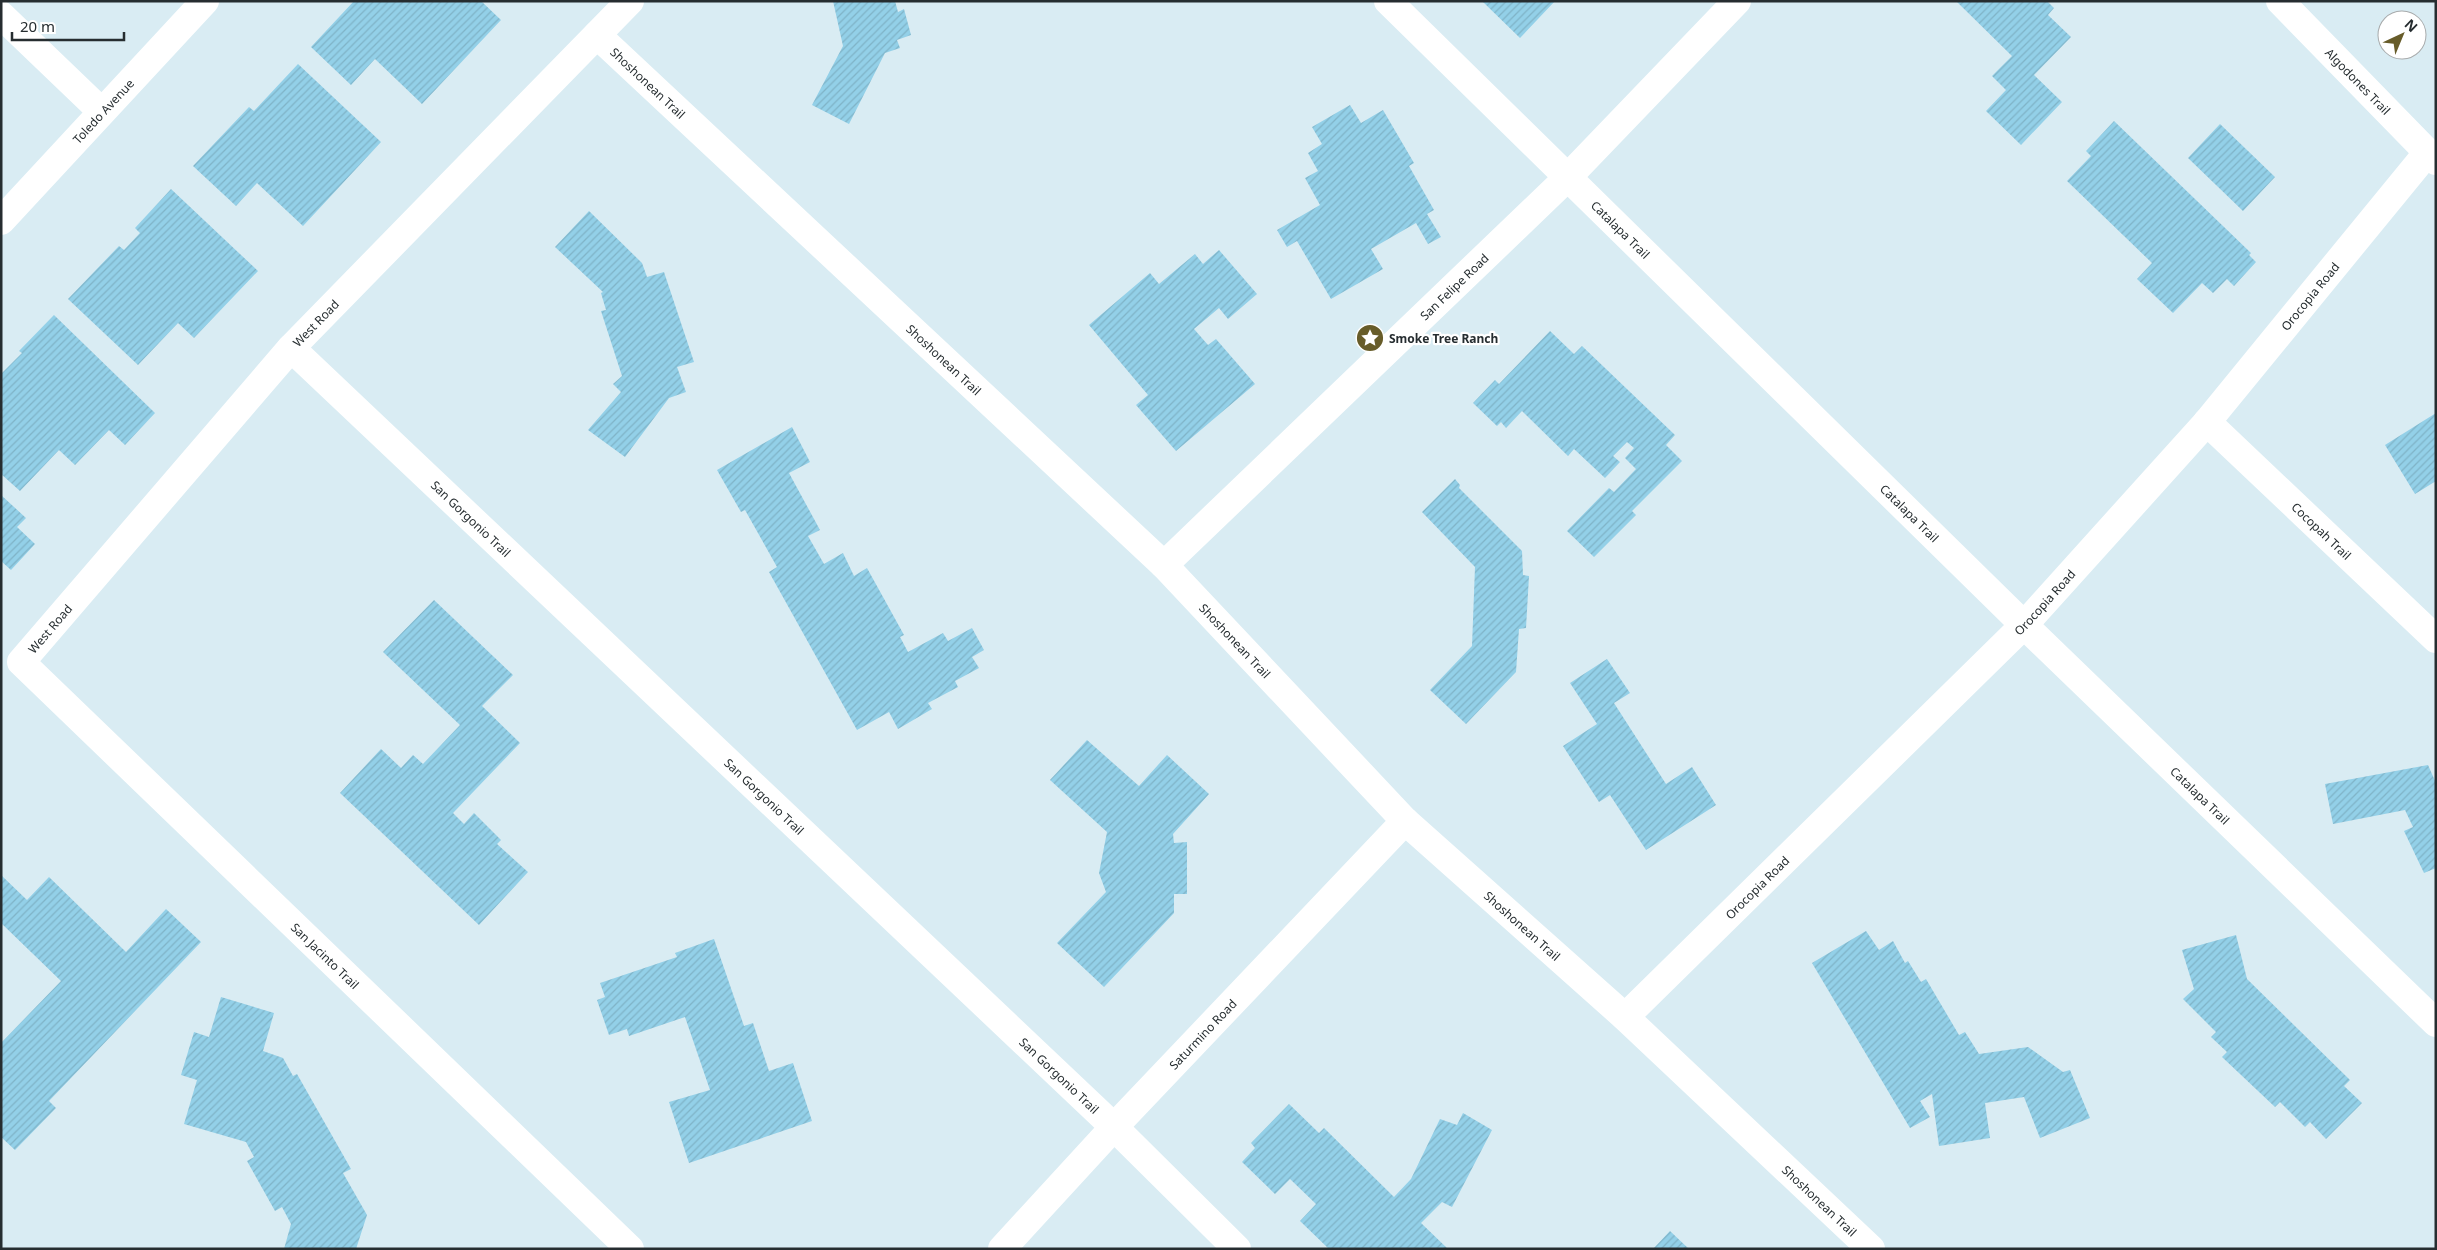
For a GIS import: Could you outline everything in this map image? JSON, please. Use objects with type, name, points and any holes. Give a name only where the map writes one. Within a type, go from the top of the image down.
[{"type":"street","name":"Toledo Avenue","points":[[1,221],[205,1]]},
{"type":"street","name":"West Road","points":[[21,662],[291,348],[630,1]]},
{"type":"street","name":"Catalapa Trail","points":[[1388,1],[2024,625],[2436,1023]]},
{"type":"street","name":"San Felipe Road","points":[[1164,565],[1567,178],[1737,1]]},
{"type":"street","name":"Algodones Trail","points":[[2280,1],[2432,157]]},
{"type":"street","points":[[1,15],[101,111]]},
{"type":"street","name":"Shoshonean Trail","points":[[597,35],[1164,565],[1405,821],[1625,1017],[1871,1249]]},
{"type":"street","name":"Orocopia Road","points":[[1625,1017],[2024,625],[2207,422],[2432,157]]},
{"type":"street","name":"San Gorgonio Trail","points":[[291,348],[1114,1127],[1237,1249]]},
{"type":"street","name":"Cocopah Trail","points":[[2207,422],[2436,639]]},
{"type":"street","name":"San Jacinto Trail","points":[[21,662],[630,1249]]},
{"type":"street","name":"Saturmino Road","points":[[1002,1249],[1114,1127],[1405,821]]},
{"type":"building","points":[[354,1],[481,1],[501,20],[422,104],[375,59],[351,85],[311,47]]},
{"type":"building","points":[[833,1],[895,1],[898,12],[904,9],[911,35],[897,40],[900,48],[885,53],[849,124],[812,105],[843,46]]},
{"type":"building","points":[[1482,1],[1555,1],[1520,38]]},
{"type":"building","points":[[1956,1],[2047,1],[2054,8],[2048,15],[2071,37],[2034,75],[2062,102],[2021,145],[1986,111],[2006,90],[1992,76],[2012,56]]},
{"type":"building","points":[[298,64],[381,142],[303,226],[257,183],[236,206],[193,166],[249,107],[254,111]]},
{"type":"building","points":[[1350,105],[1361,123],[1383,110],[1414,163],[1409,166],[1434,210],[1427,214],[1441,237],[1428,244],[1416,223],[1371,249],[1383,269],[1331,299],[1297,241],[1287,247],[1277,230],[1320,205],[1305,178],[1318,171],[1308,153],[1322,144],[1312,127]]},
{"type":"building","points":[[2114,121],[2251,253],[2249,255],[2256,262],[2234,286],[2227,279],[2213,293],[2202,283],[2173,313],[2137,279],[2152,263],[2067,181],[2091,156],[2086,151]]},
{"type":"building","points":[[2220,124],[2275,177],[2243,211],[2188,158]]},
{"type":"building","points":[[171,189],[258,271],[194,338],[178,323],[138,365],[68,299],[119,246],[124,250],[140,233],[135,228]]},
{"type":"building","points":[[589,211],[642,263],[647,277],[664,272],[694,362],[677,367],[686,392],[669,398],[625,457],[588,430],[621,392],[613,384],[622,376],[601,311],[606,310],[601,293],[603,292],[555,247]]},
{"type":"building","points":[[1219,250],[1257,294],[1228,319],[1219,308],[1194,329],[1208,345],[1216,339],[1255,384],[1176,451],[1136,405],[1148,395],[1089,325],[1150,273],[1159,284],[1195,254],[1203,264]]},
{"type":"building","points":[[54,315],[155,413],[125,445],[109,430],[75,465],[59,450],[20,491],[1,474],[1,374],[22,353],[19,351]]},
{"type":"building","points":[[1550,331],[1574,354],[1582,346],[1675,435],[1666,445],[1682,461],[1632,511],[1636,515],[1594,557],[1567,531],[1609,488],[1614,492],[1636,469],[1625,458],[1634,448],[1627,442],[1613,456],[1620,462],[1605,478],[1574,449],[1568,456],[1522,411],[1506,428],[1501,422],[1497,426],[1473,403],[1495,380],[1499,384]]},
{"type":"building","points":[[2436,413],[2436,481],[2415,494],[2385,445]]},
{"type":"building","points":[[792,427],[810,462],[789,473],[820,530],[808,536],[824,564],[843,553],[854,576],[867,568],[904,635],[900,637],[908,652],[943,633],[948,641],[972,628],[984,650],[972,657],[979,668],[955,681],[958,687],[928,703],[932,709],[898,729],[889,712],[857,730],[769,572],[777,567],[745,510],[741,512],[717,470]]},
{"type":"building","points":[[1455,479],[1460,485],[1459,488],[1522,551],[1523,575],[1529,576],[1526,628],[1519,629],[1516,672],[1466,724],[1430,690],[1472,646],[1475,567],[1422,512]]},
{"type":"building","points":[[1,495],[26,518],[17,527],[35,544],[11,570],[1,561]]},
{"type":"building","points":[[434,600],[513,675],[482,706],[520,743],[453,813],[464,824],[474,813],[501,840],[497,844],[528,872],[479,925],[340,793],[381,749],[401,768],[413,755],[423,764],[460,725],[383,652]]},
{"type":"building","points":[[1607,659],[1630,693],[1614,703],[1666,784],[1692,767],[1716,805],[1646,850],[1610,795],[1599,802],[1563,746],[1597,724],[1570,683]]},
{"type":"building","points":[[1087,740],[1139,786],[1167,755],[1209,794],[1173,834],[1174,843],[1187,842],[1187,894],[1174,894],[1174,913],[1104,987],[1057,943],[1106,892],[1099,873],[1107,832],[1050,780]]},
{"type":"building","points":[[2428,765],[2436,783],[2436,868],[2424,873],[2404,831],[2413,827],[2405,810],[2333,824],[2325,784]]},
{"type":"building","points":[[1,875],[27,900],[49,877],[126,952],[166,909],[201,942],[49,1101],[56,1108],[15,1150],[1,1137],[1,1043],[61,981],[1,923]]},
{"type":"building","points":[[1866,931],[1879,950],[1893,941],[1905,963],[1908,961],[1921,982],[1926,979],[1959,1035],[1965,1032],[1979,1054],[2028,1047],[2063,1072],[2070,1070],[2090,1118],[2040,1138],[2024,1097],[1985,1103],[1990,1138],[1939,1146],[1932,1094],[1920,1101],[1930,1117],[1910,1128],[1812,963]]},
{"type":"building","points":[[2236,935],[2247,979],[2350,1080],[2344,1086],[2362,1103],[2326,1139],[2310,1122],[2305,1127],[2280,1102],[2275,1107],[2222,1057],[2227,1052],[2211,1037],[2216,1032],[2183,999],[2194,989],[2182,950]]},
{"type":"building","points":[[714,939],[744,1026],[753,1023],[769,1071],[793,1063],[812,1121],[689,1163],[669,1102],[710,1090],[685,1017],[629,1036],[627,1029],[609,1035],[597,1000],[605,997],[600,983],[677,957],[675,953]]},
{"type":"building","points":[[221,997],[274,1013],[263,1051],[283,1058],[293,1076],[297,1074],[351,1169],[343,1173],[367,1215],[356,1249],[284,1249],[291,1224],[282,1207],[275,1211],[247,1161],[254,1157],[246,1142],[184,1124],[197,1080],[181,1075],[194,1032],[209,1037]]},
{"type":"building","points":[[1289,1104],[1319,1133],[1324,1128],[1394,1197],[1411,1179],[1440,1119],[1457,1125],[1463,1113],[1492,1130],[1452,1207],[1442,1202],[1421,1223],[1448,1249],[1329,1249],[1300,1221],[1316,1204],[1290,1179],[1275,1194],[1242,1162],[1255,1148],[1251,1143]]},
{"type":"building","points":[[1670,1231],[1689,1249],[1653,1249]]},
{"type":"place","name":"Smoke Tree Ranch","points":[[1370,338]]}]
